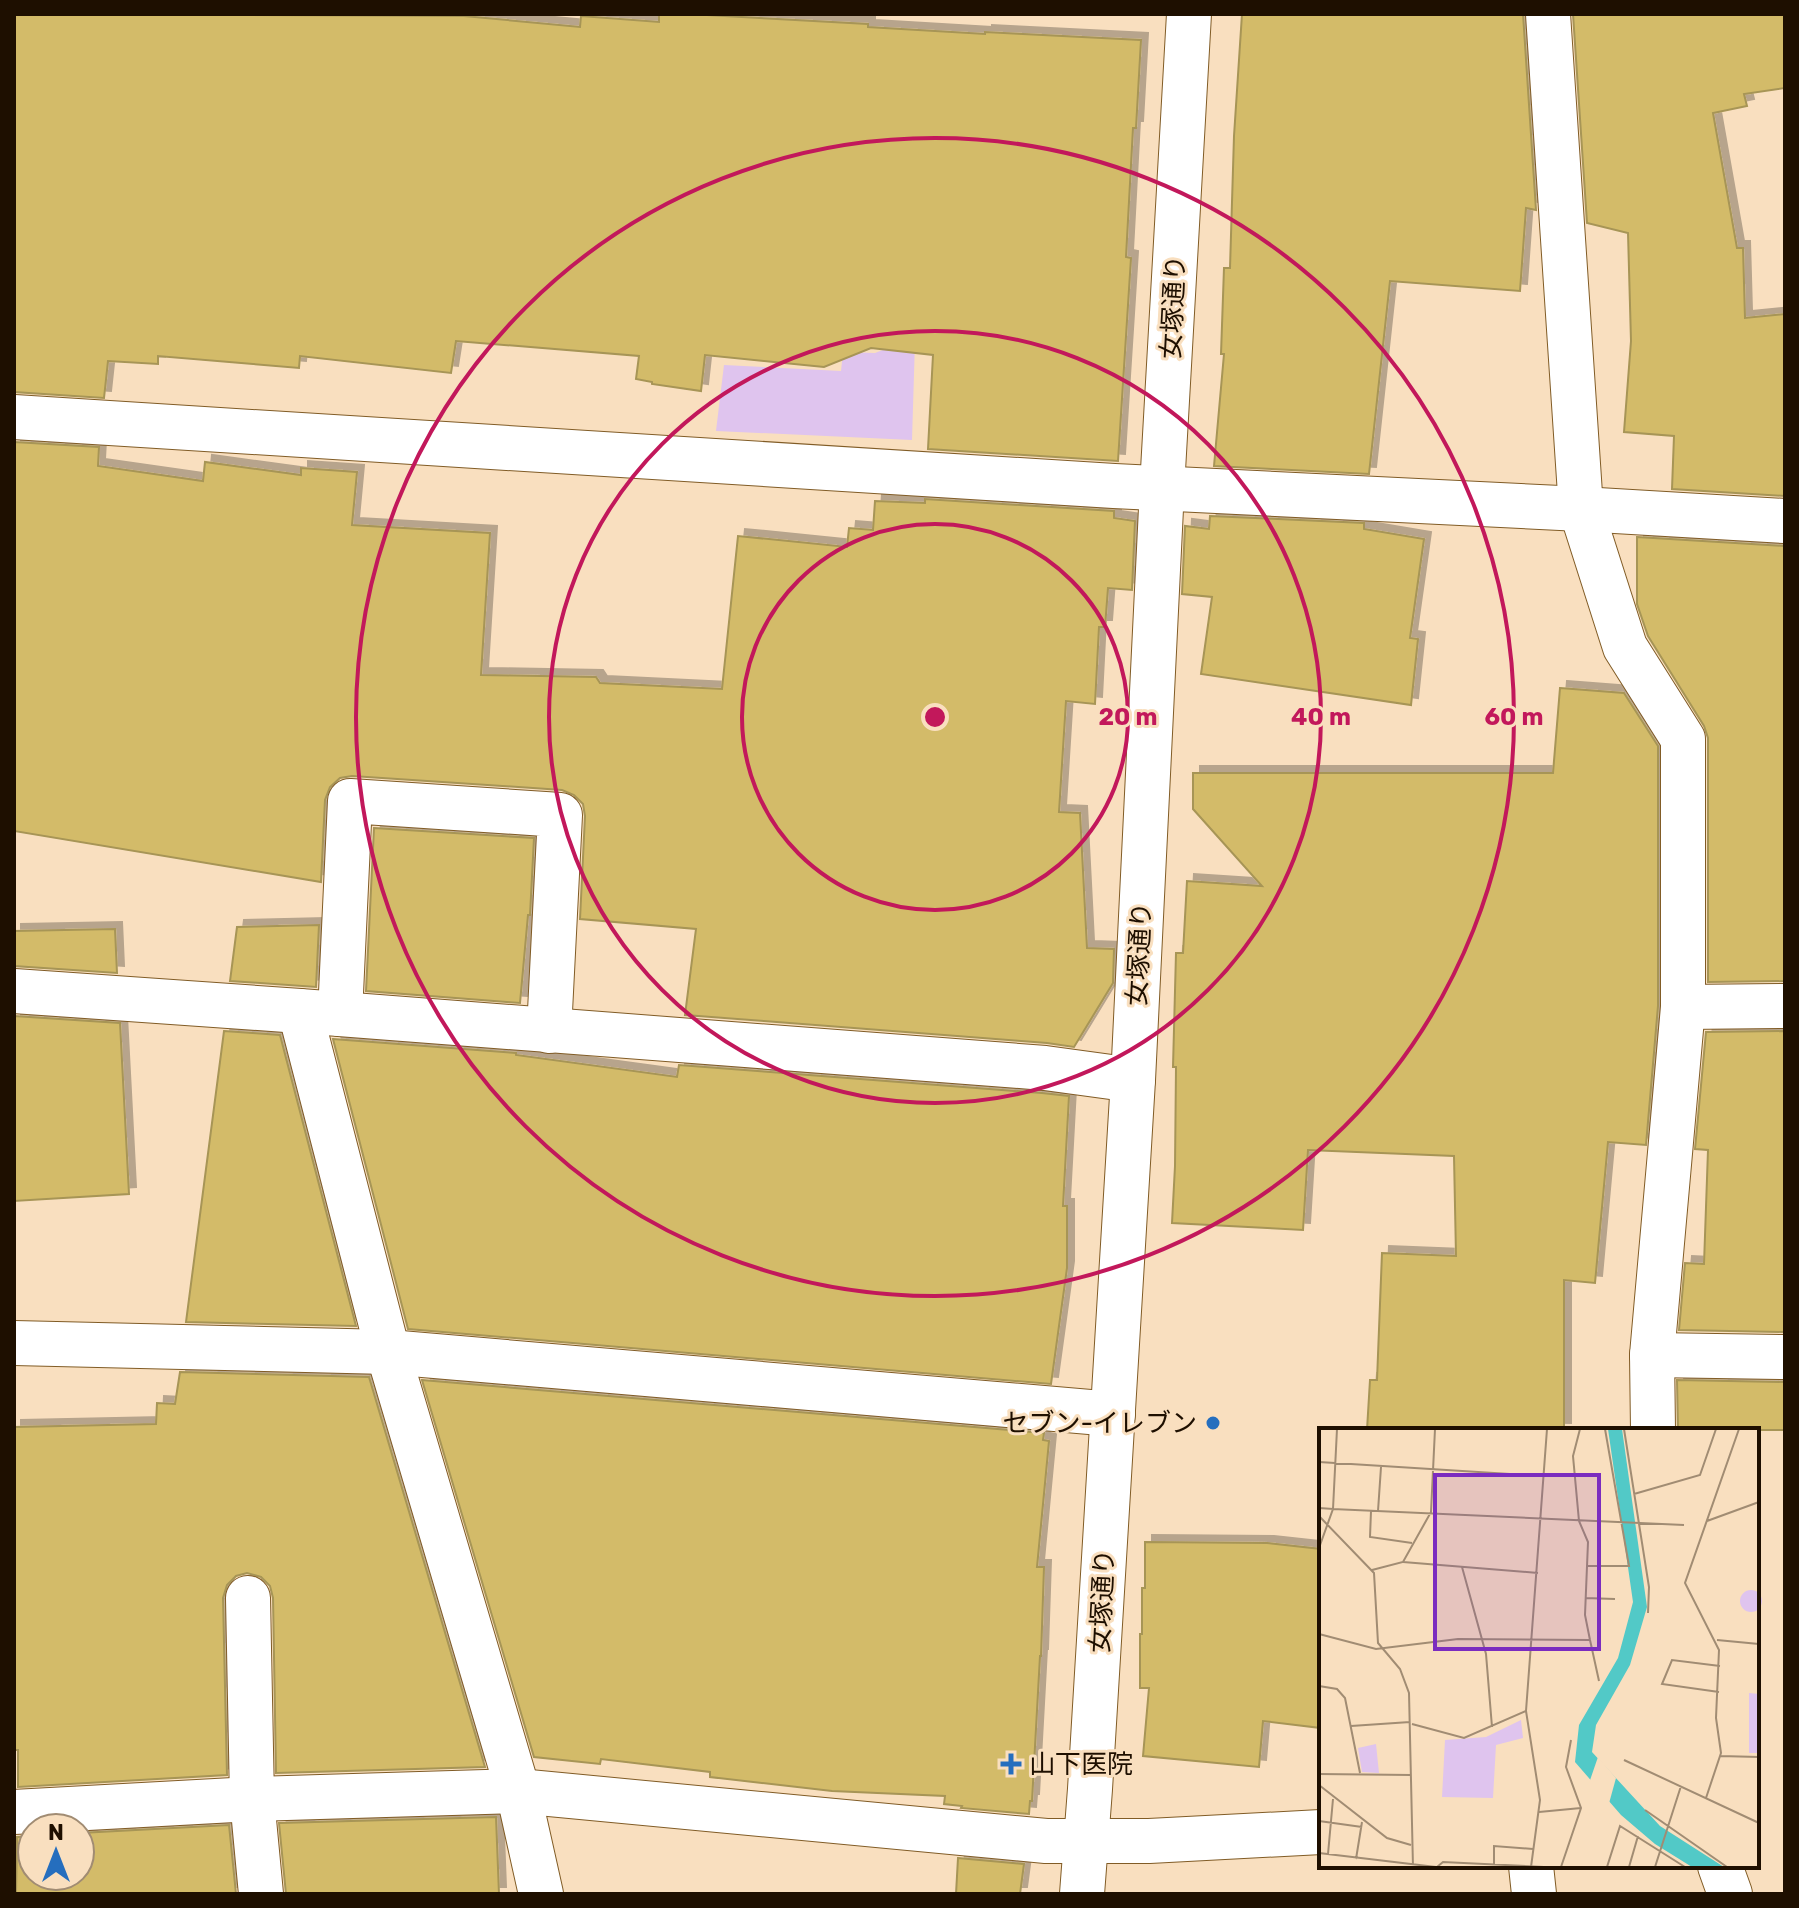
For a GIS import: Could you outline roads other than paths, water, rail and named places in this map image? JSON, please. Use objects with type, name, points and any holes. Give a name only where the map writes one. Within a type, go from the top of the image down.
[{"type":"street","name":"女塚通り","points":[[1082,1894],[1133,1080],[1189,14]]},
{"type":"street","points":[[1548,14],[1581,509],[1625,647],[1683,739],[1683,1007],[1652,1355],[1653,1428]]},
{"type":"street","points":[[14,417],[615,465],[1162,488],[1785,521]]},
{"type":"street","points":[[541,1894],[518,1791],[388,1352],[320,1013],[350,801],[560,815],[549,1031]]},
{"type":"street","points":[[14,991],[1045,1068],[1133,1080]]},
{"type":"street","points":[[1683,1007],[1785,1006]]},
{"type":"street","points":[[14,1343],[388,1352],[1113,1414]]},
{"type":"street","points":[[1652,1355],[1785,1357]]},
{"type":"street","points":[[248,1598],[252,1799],[261,1894]]},
{"type":"street","points":[[14,1812],[252,1799],[518,1791],[1046,1841],[1149,1841],[1319,1832]]},
{"type":"street","points":[[1531,1868],[1534,1894]]},
{"type":"street","points":[[1721,1868],[1730,1894]]},
{"type":"place","name":"セブン-イレブン","points":[[1213,1423]]},
{"type":"place","name":"山下医院","points":[[1011,1764]]}]
